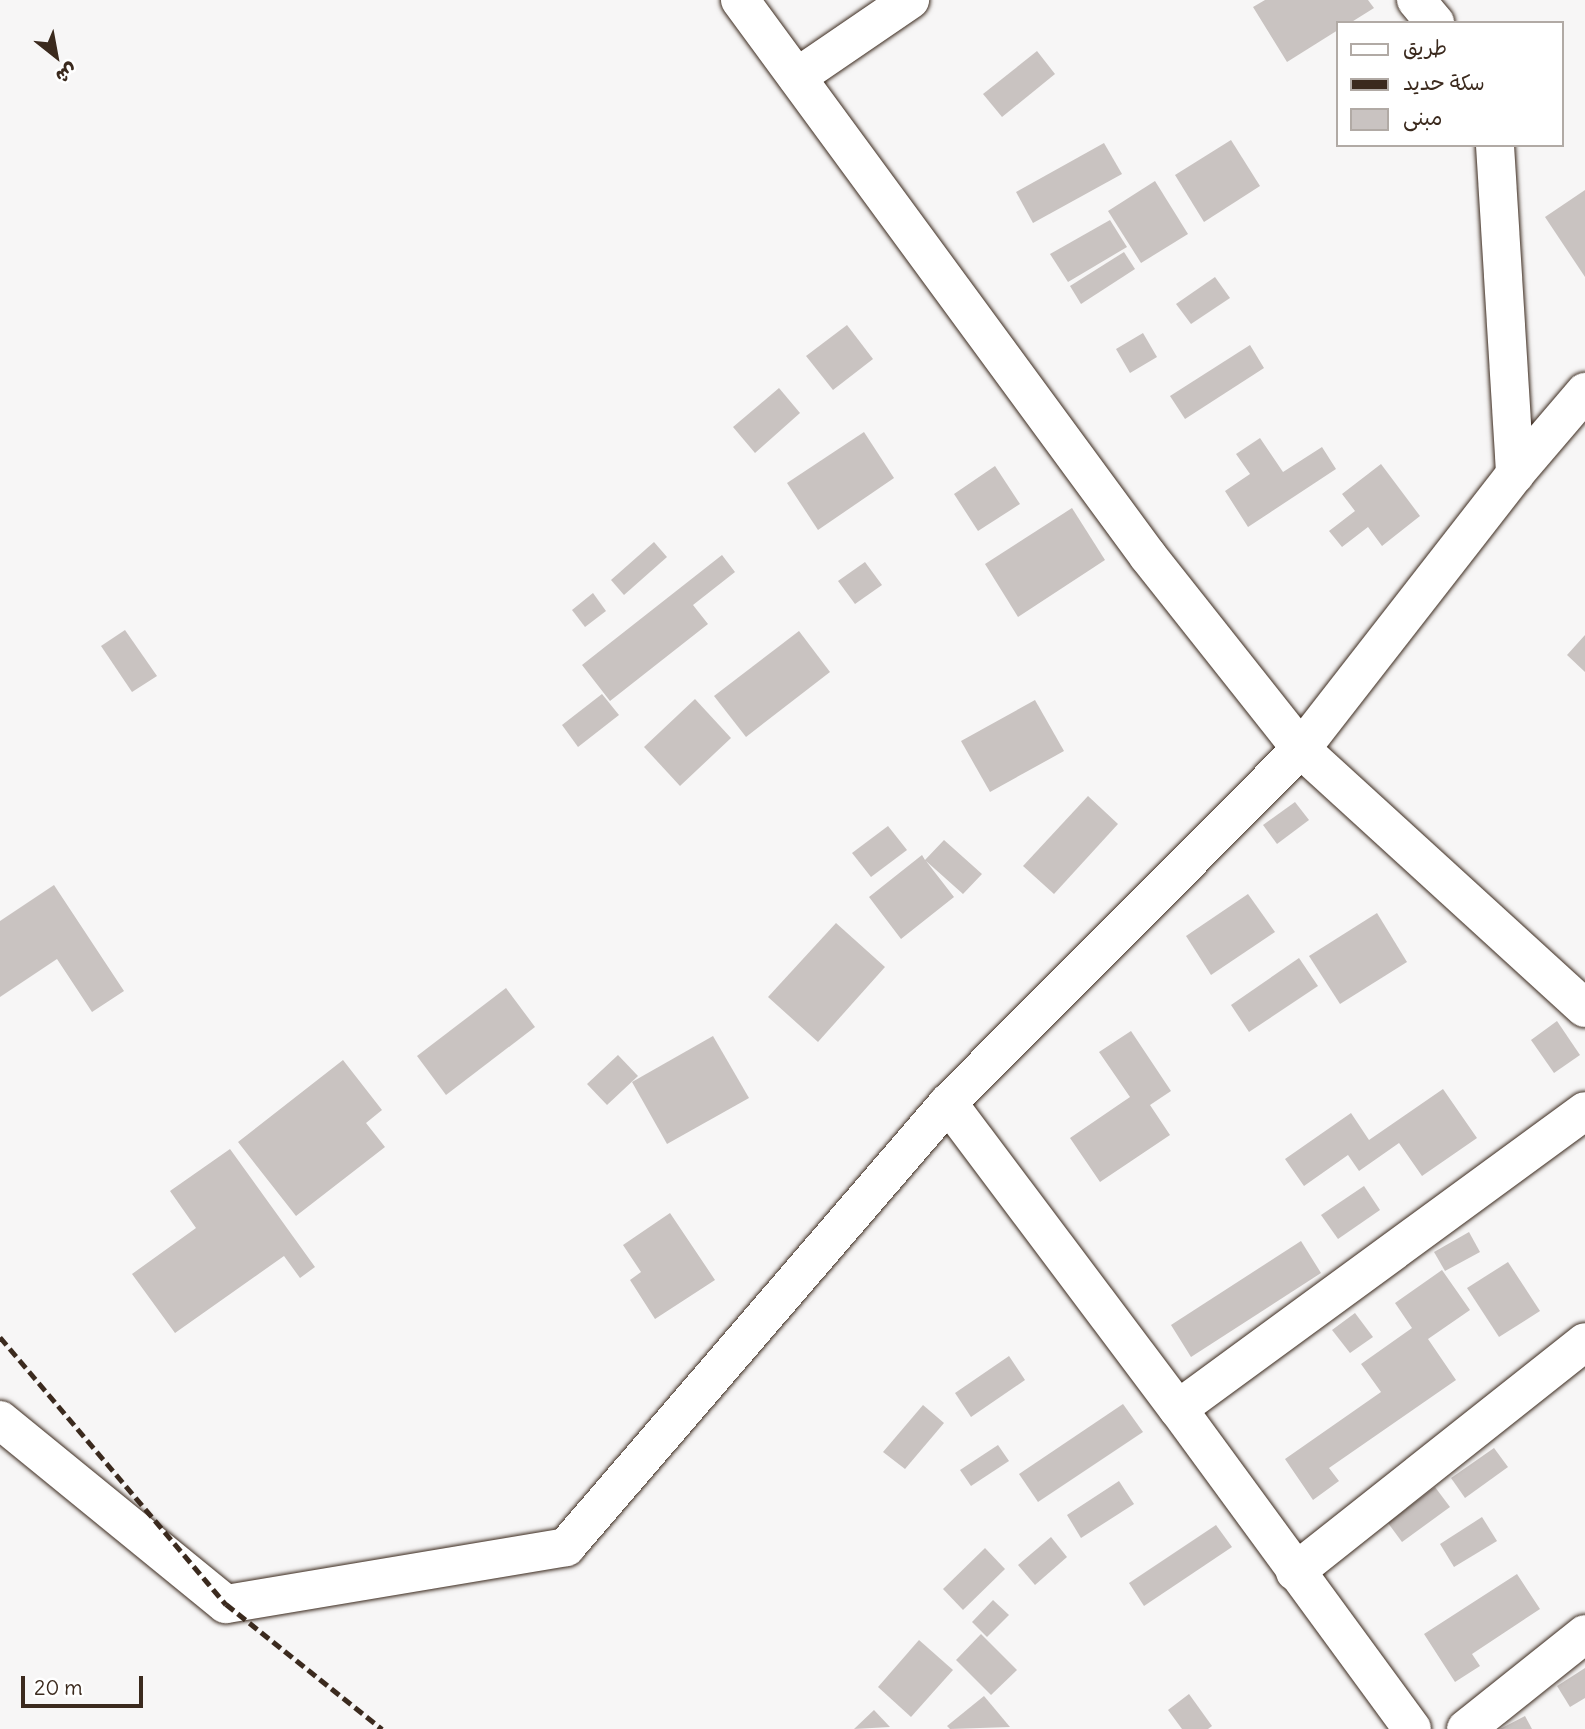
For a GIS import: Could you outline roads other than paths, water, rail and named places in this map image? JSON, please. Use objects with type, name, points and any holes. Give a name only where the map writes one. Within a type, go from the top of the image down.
[{"type":"street","points":[[740,0],[1148,556],[1301,749],[1585,1008]]},
{"type":"street","points":[[797,77],[910,0]]},
{"type":"street","points":[[1416,0],[1433,21]]},
{"type":"street","points":[[1494,147],[1515,474]]},
{"type":"street","points":[[0,1420],[226,1604],[566,1547],[948,1103],[1301,749],[1515,474],[1585,392]]},
{"type":"street","points":[[948,1103],[1178,1409],[1412,1729]]},
{"type":"street","points":[[1178,1409],[1585,1111]]},
{"type":"street","points":[[1295,1572],[1585,1342]]},
{"type":"street","points":[[1466,1729],[1585,1634]]},
{"type":"railway","points":[[0,1337],[226,1604],[382,1729]]}]
